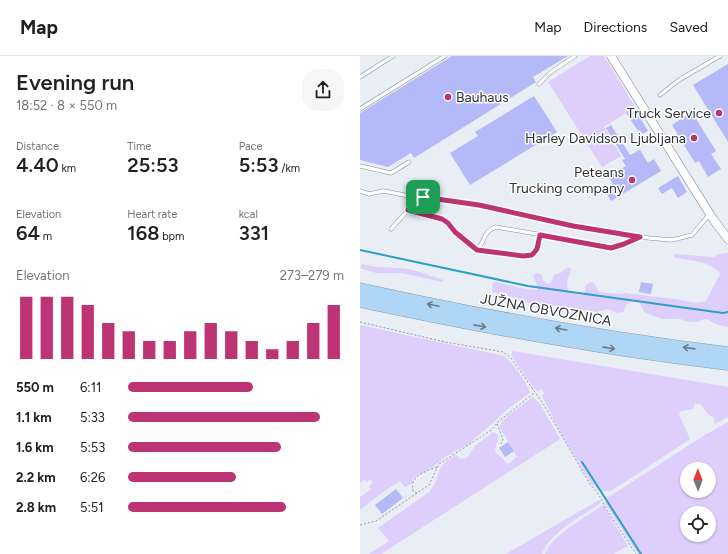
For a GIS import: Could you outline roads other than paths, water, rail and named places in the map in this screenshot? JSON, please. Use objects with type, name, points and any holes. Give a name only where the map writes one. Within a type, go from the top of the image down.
[{"type":"highway","name":"JUŽNA OBVOZNICA","points":[[360,289],[446,308],[575,331],[728,353]]},
{"type":"highway","name":"JUŽNA OBVOZNICA","points":[[360,301],[444,319],[574,343],[728,364]]},
{"type":"street","points":[[611,56],[710,214],[728,239]]},
{"type":"lane","points":[[360,71],[361,76],[393,56]]},
{"type":"lane","points":[[360,109],[446,56]]},
{"type":"lane","points":[[539,84],[551,72],[575,56]]},
{"type":"lane","points":[[660,95],[679,80],[720,56]]},
{"type":"lane","points":[[360,166],[391,173],[409,162]]},
{"type":"lane","points":[[360,191],[369,194],[383,191],[479,205],[573,226],[640,237],[672,240],[692,235],[710,214]]},
{"type":"lane","points":[[391,229],[408,210],[423,197]]},
{"type":"lane","points":[[408,210],[442,219],[477,250],[523,256],[532,255],[537,249],[540,235]]},
{"type":"lane","points":[[477,250],[489,229],[496,227],[611,248],[640,237]]},
{"type":"waterway","points":[[360,250],[528,286],[723,313],[728,312]]},
{"type":"waterway","points":[[582,462],[641,554]]},
{"type":"place","name":"Bauhaus","points":[[448,97]]},
{"type":"place","name":"Truck Service","points":[[719,113]]},
{"type":"place","name":"Harley Davidson Ljubljana","points":[[694,138]]},
{"type":"place","name":"Peteans Trucking company","points":[[632,180]]}]
